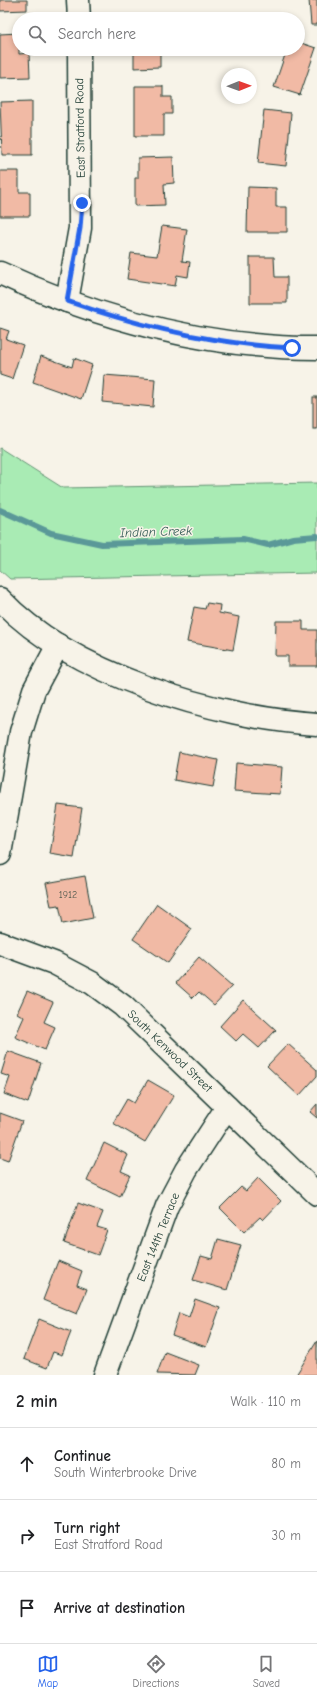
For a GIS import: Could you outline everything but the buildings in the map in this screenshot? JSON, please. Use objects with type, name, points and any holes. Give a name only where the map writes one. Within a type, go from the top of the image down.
[{"type":"street","points":[[78,0],[79,12]]},
{"type":"street","name":"East Stratford Road","points":[[67,301],[81,222],[79,56]]},
{"type":"street","points":[[0,273],[30,287],[67,301],[107,315],[160,330],[258,346],[317,348]]},
{"type":"street","points":[[0,599],[25,623],[58,645],[98,668],[147,687],[219,709],[299,723],[317,724]]},
{"type":"street","points":[[0,854],[21,732],[34,690],[58,645]]},
{"type":"street","name":"South Kenwood Street","points":[[0,944],[54,962],[92,983],[123,1006],[317,1194]]},
{"type":"street","name":"East 144th Terrace","points":[[105,1375],[167,1206],[186,1170],[227,1107]]},
{"type":"green space","points":[[0,448],[63,488],[317,483],[317,573],[10,579],[0,570]]},
{"type":"waterway","name":"Indian Creek","points":[[0,510],[51,533],[102,544],[243,539],[268,545],[293,538],[317,536]]},
{"type":"route","points":[[82,203],[80,228],[67,301],[107,315],[160,330],[225,342],[292,348]]}]
